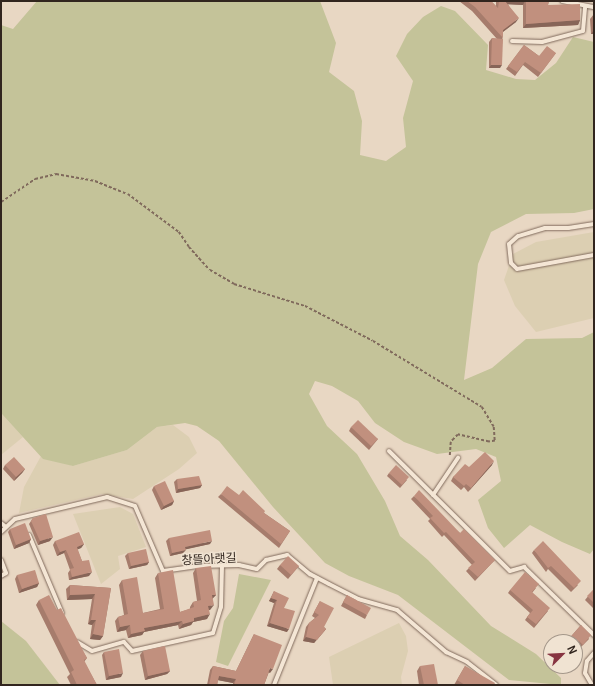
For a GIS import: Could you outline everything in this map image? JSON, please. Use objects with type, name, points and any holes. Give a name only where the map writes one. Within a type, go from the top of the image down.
[{"type":"lane","points":[[562,1],[594,7]]},
{"type":"lane","points":[[512,41],[542,42],[583,31],[586,6]]},
{"type":"lane","points":[[594,224],[568,228],[545,228],[518,236],[509,244],[511,263],[517,269],[594,255]]},
{"type":"lane","points":[[389,451],[510,571],[524,567],[594,635]]},
{"type":"lane","points":[[433,495],[458,458]]},
{"type":"lane","name":"창뜰아랫길","points":[[1,532],[15,519],[107,497],[136,506],[163,571],[240,565],[257,569],[266,560],[287,555],[317,578],[358,599],[397,610],[446,652],[468,662],[496,685]]},
{"type":"lane","points":[[22,517],[25,524]]},
{"type":"lane","points":[[1,523],[6,527]]},
{"type":"lane","points":[[28,531],[64,617]]},
{"type":"lane","points":[[1,560],[6,573],[1,576]]},
{"type":"lane","points":[[73,638],[84,649],[92,652],[124,642],[132,651],[213,633],[221,607],[222,567]]},
{"type":"lane","points":[[274,685],[317,578]]},
{"type":"lane","points":[[592,685],[585,673],[587,661],[594,653]]},
{"type":"path","points":[[1,202],[35,179],[56,174],[95,181],[119,190],[151,209],[174,228],[210,270],[234,284],[305,306],[373,341],[432,378],[457,390],[482,407],[494,427],[495,441],[489,442],[458,435],[451,442],[450,471]]},
{"type":"shaded area","points":[[594,232],[594,318],[536,332],[515,306],[504,280],[513,254],[536,242]]},
{"type":"shaded area","points":[[1,413],[23,437],[1,455]]},
{"type":"shaded area","points":[[173,425],[189,437],[197,453],[179,469],[133,499],[102,494],[19,513],[24,487],[41,456],[73,466],[127,450],[157,427]]},
{"type":"shaded area","points":[[120,507],[133,514],[146,547],[118,556],[120,569],[101,584],[73,514]]},
{"type":"shaded area","points":[[399,623],[406,636],[408,651],[401,677],[402,685],[333,685],[329,657]]},
{"type":"green space","points":[[37,1],[320,1],[336,43],[329,72],[354,91],[362,121],[360,155],[386,161],[406,147],[403,118],[413,81],[396,56],[407,34],[423,17],[441,6],[455,11],[488,45],[486,70],[516,79],[535,80],[556,63],[573,37],[594,42],[594,209],[574,213],[526,214],[491,232],[478,264],[464,380],[492,368],[526,339],[582,338],[594,332],[594,549],[590,554],[562,542],[530,525],[504,548],[488,528],[478,500],[501,481],[496,457],[476,449],[437,454],[404,442],[375,423],[358,401],[332,386],[315,381],[309,394],[327,426],[357,454],[385,501],[400,536],[428,560],[491,626],[536,654],[543,661],[543,674],[557,674],[561,678],[561,685],[509,680],[398,595],[349,576],[325,563],[273,507],[219,441],[197,426],[185,423],[157,427],[127,450],[73,466],[43,459],[1,413],[1,25],[13,29]]},
{"type":"green space","points":[[239,574],[271,580],[228,666],[216,662],[224,621],[233,608]]},
{"type":"green space","points":[[1,621],[26,641],[60,685],[1,685]]},
{"type":"building","points":[[467,1],[491,1],[498,8],[499,1],[505,1],[519,18],[503,30],[503,38],[475,7]]},
{"type":"building","points":[[526,1],[549,1],[548,5],[580,4],[580,20],[526,24]]},
{"type":"building","points":[[492,38],[503,39],[502,65],[491,65]]},
{"type":"building","points":[[524,45],[539,56],[547,46],[556,53],[541,73],[525,62],[517,72],[508,66]]},
{"type":"building","points":[[358,420],[378,439],[371,446],[351,427]]},
{"type":"building","points":[[485,452],[494,461],[471,488],[466,484],[464,486],[453,477],[465,464],[469,467]]},
{"type":"building","points":[[14,457],[25,469],[16,477],[5,465]]},
{"type":"building","points":[[396,465],[409,477],[402,485],[389,473]]},
{"type":"building","points":[[199,476],[202,485],[178,489],[177,479]]},
{"type":"building","points":[[165,481],[174,501],[164,506],[154,486]]},
{"type":"building","points":[[227,486],[239,495],[243,490],[265,511],[264,513],[290,531],[281,544],[221,494]]},
{"type":"building","points":[[419,490],[460,533],[464,529],[495,560],[478,577],[468,568],[475,562],[430,518],[433,516],[414,496]]},
{"type":"building","points":[[46,514],[53,537],[40,541],[31,521],[33,518]]},
{"type":"building","points":[[25,523],[31,539],[16,545],[10,529]]},
{"type":"building","points":[[210,530],[212,541],[185,547],[186,550],[172,553],[169,538]]},
{"type":"building","points":[[79,532],[84,544],[77,547],[82,561],[89,560],[92,572],[72,577],[70,569],[74,568],[66,550],[60,552],[55,541]]},
{"type":"building","points":[[543,541],[581,581],[574,588],[551,566],[548,568],[534,550]]},
{"type":"building","points":[[146,549],[149,562],[131,566],[128,553]]},
{"type":"building","points":[[288,556],[299,566],[291,575],[280,565]]},
{"type":"building","points":[[211,566],[216,595],[212,595],[214,605],[208,606],[210,614],[194,618],[194,621],[183,624],[182,621],[144,628],[145,631],[131,634],[130,625],[120,627],[118,617],[128,614],[122,580],[137,577],[143,613],[164,609],[158,573],[173,570],[180,612],[194,607],[193,602],[201,600],[196,568]]},
{"type":"building","points":[[35,570],[39,583],[22,589],[17,575]]},
{"type":"building","points":[[525,572],[539,584],[532,592],[550,608],[536,624],[527,617],[533,610],[510,590]]},
{"type":"building","points":[[70,585],[111,588],[103,636],[93,634],[96,620],[91,620],[95,594],[70,595]]},
{"type":"building","points":[[594,589],[594,603],[587,596]]},
{"type":"building","points":[[274,591],[289,598],[284,608],[295,611],[289,629],[270,623],[277,600],[271,598]]},
{"type":"building","points":[[49,595],[57,610],[61,608],[87,658],[84,660],[97,685],[77,685],[71,672],[74,670],[39,600]]},
{"type":"building","points":[[347,595],[371,608],[367,615],[343,602]]},
{"type":"building","points":[[320,601],[334,608],[324,627],[326,629],[317,640],[306,637],[309,623],[319,615],[314,612]]},
{"type":"building","points":[[581,625],[591,635],[583,645],[583,634],[573,634]]},
{"type":"building","points":[[254,634],[282,645],[273,669],[270,668],[264,685],[234,685],[236,679],[219,676],[217,685],[209,685],[213,666],[236,671]]},
{"type":"building","points":[[165,646],[170,671],[148,676],[143,651]]},
{"type":"building","points":[[119,649],[123,673],[109,676],[104,652]]},
{"type":"building","points":[[434,664],[438,685],[424,685],[420,666]]},
{"type":"building","points":[[465,666],[495,683],[494,685],[465,685],[457,680]]}]
